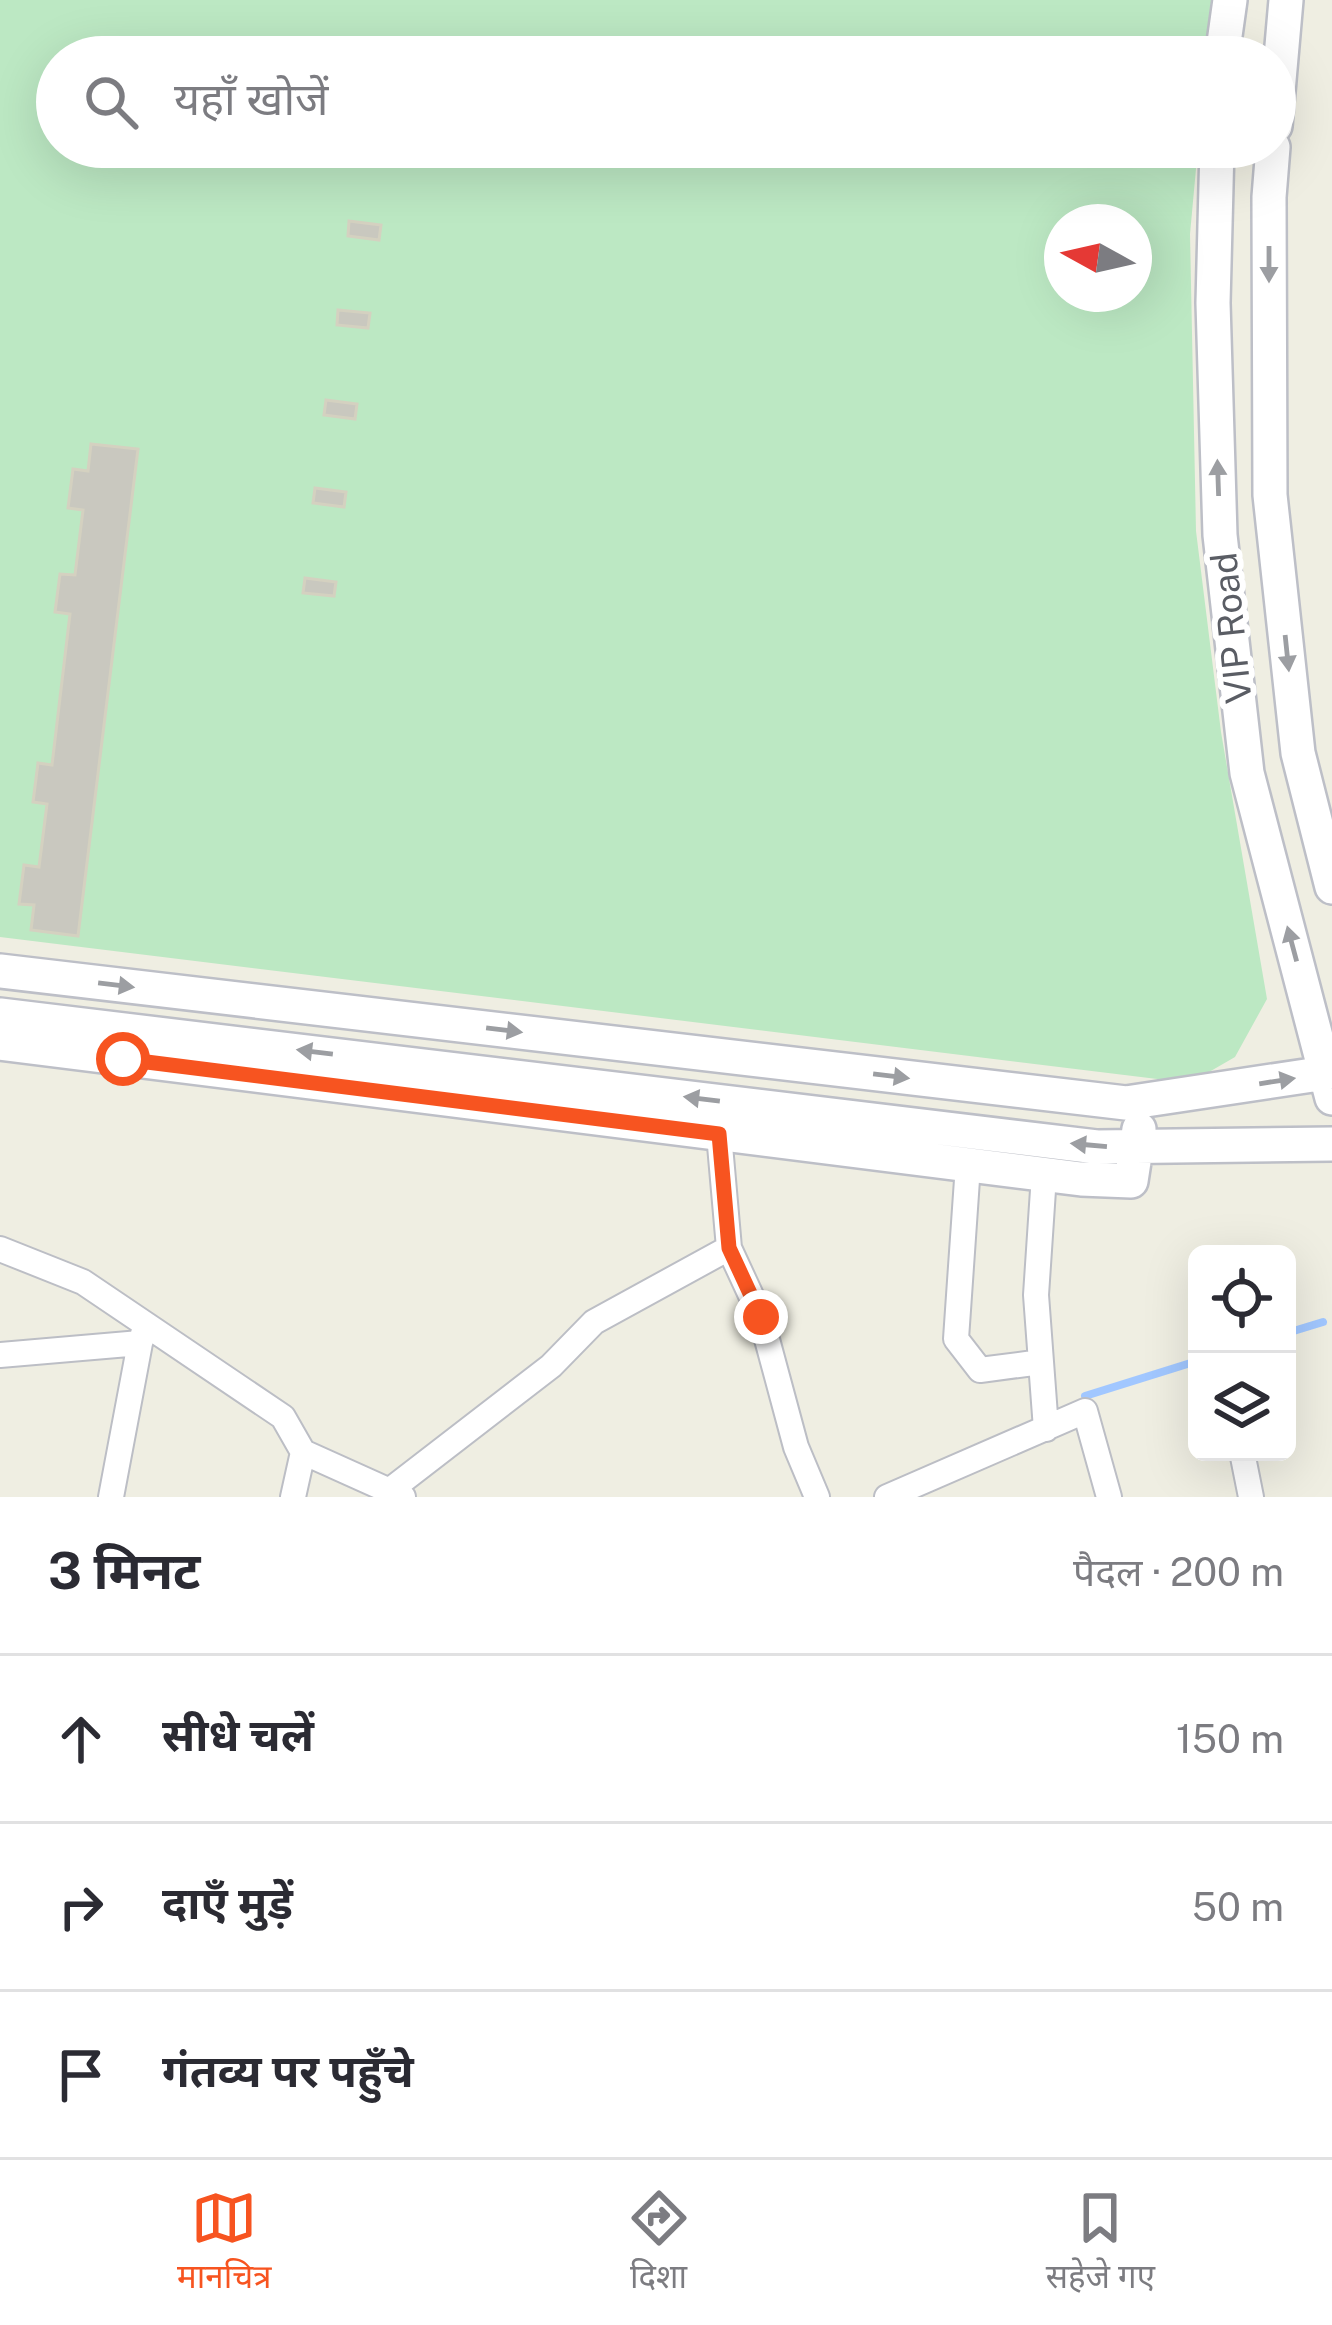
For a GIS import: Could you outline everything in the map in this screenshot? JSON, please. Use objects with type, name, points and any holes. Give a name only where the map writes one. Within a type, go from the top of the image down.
[{"type":"street","points":[[1225,36],[1230,0]]},
{"type":"street","points":[[1283,36],[1286,0]]},
{"type":"street","name":"VIP Road","points":[[1216,168],[1213,303],[1220,535],[1247,773],[1330,1081]]},
{"type":"street","name":"VIP Road","points":[[1271,168],[1270,495],[1298,753],[1332,887]]},
{"type":"street","points":[[0,971],[1140,1103],[1330,1081]]},
{"type":"street","points":[[0,1015],[1097,1147],[1332,1144]]},
{"type":"street","points":[[0,1043],[1044,1175],[1131,1181],[1140,1103]]},
{"type":"street","points":[[719,1134],[729,1248],[761,1317],[796,1447],[818,1497]]},
{"type":"street","points":[[968,1165],[956,1339],[980,1370],[1041,1362]]},
{"type":"street","points":[[1044,1175],[1036,1295],[1046,1429]]},
{"type":"street","points":[[0,1249],[83,1282],[143,1334],[283,1418],[303,1452],[396,1494],[550,1366],[595,1322],[729,1248]]},
{"type":"street","points":[[0,1355],[143,1334]]},
{"type":"street","points":[[111,1497],[143,1334]]},
{"type":"street","points":[[886,1497],[1085,1411],[1109,1497]]},
{"type":"street","points":[[293,1497],[303,1452]]},
{"type":"street","points":[[1244,1461],[1251,1497]]},
{"type":"green space","points":[[0,0],[1212,0],[1209,36],[36,36],[36,168],[1196,168],[1190,234],[1196,531],[1221,732],[1267,999],[1235,1057],[1190,1083],[0,937]]},
{"type":"building","points":[[349,221],[381,225],[379,240],[348,236]]},
{"type":"building","points":[[338,310],[370,313],[368,328],[337,325]]},
{"type":"building","points":[[326,400],[357,404],[355,419],[324,415]]},
{"type":"building","points":[[91,444],[138,449],[78,936],[31,930],[34,905],[19,904],[24,865],[39,867],[47,804],[33,802],[38,763],[52,765],[70,614],[55,612],[60,574],[75,575],[83,510],[68,508],[73,469],[88,471]]},
{"type":"building","points":[[315,488],[346,492],[344,507],[313,503]]},
{"type":"building","points":[[305,578],[336,582],[334,596],[303,593]]},
{"type":"waterway","points":[[1296,1330],[1323,1322]]},
{"type":"waterway","points":[[1085,1396],[1188,1364]]},
{"type":"route","points":[[123,1059],[719,1134],[729,1248],[761,1317]]}]
